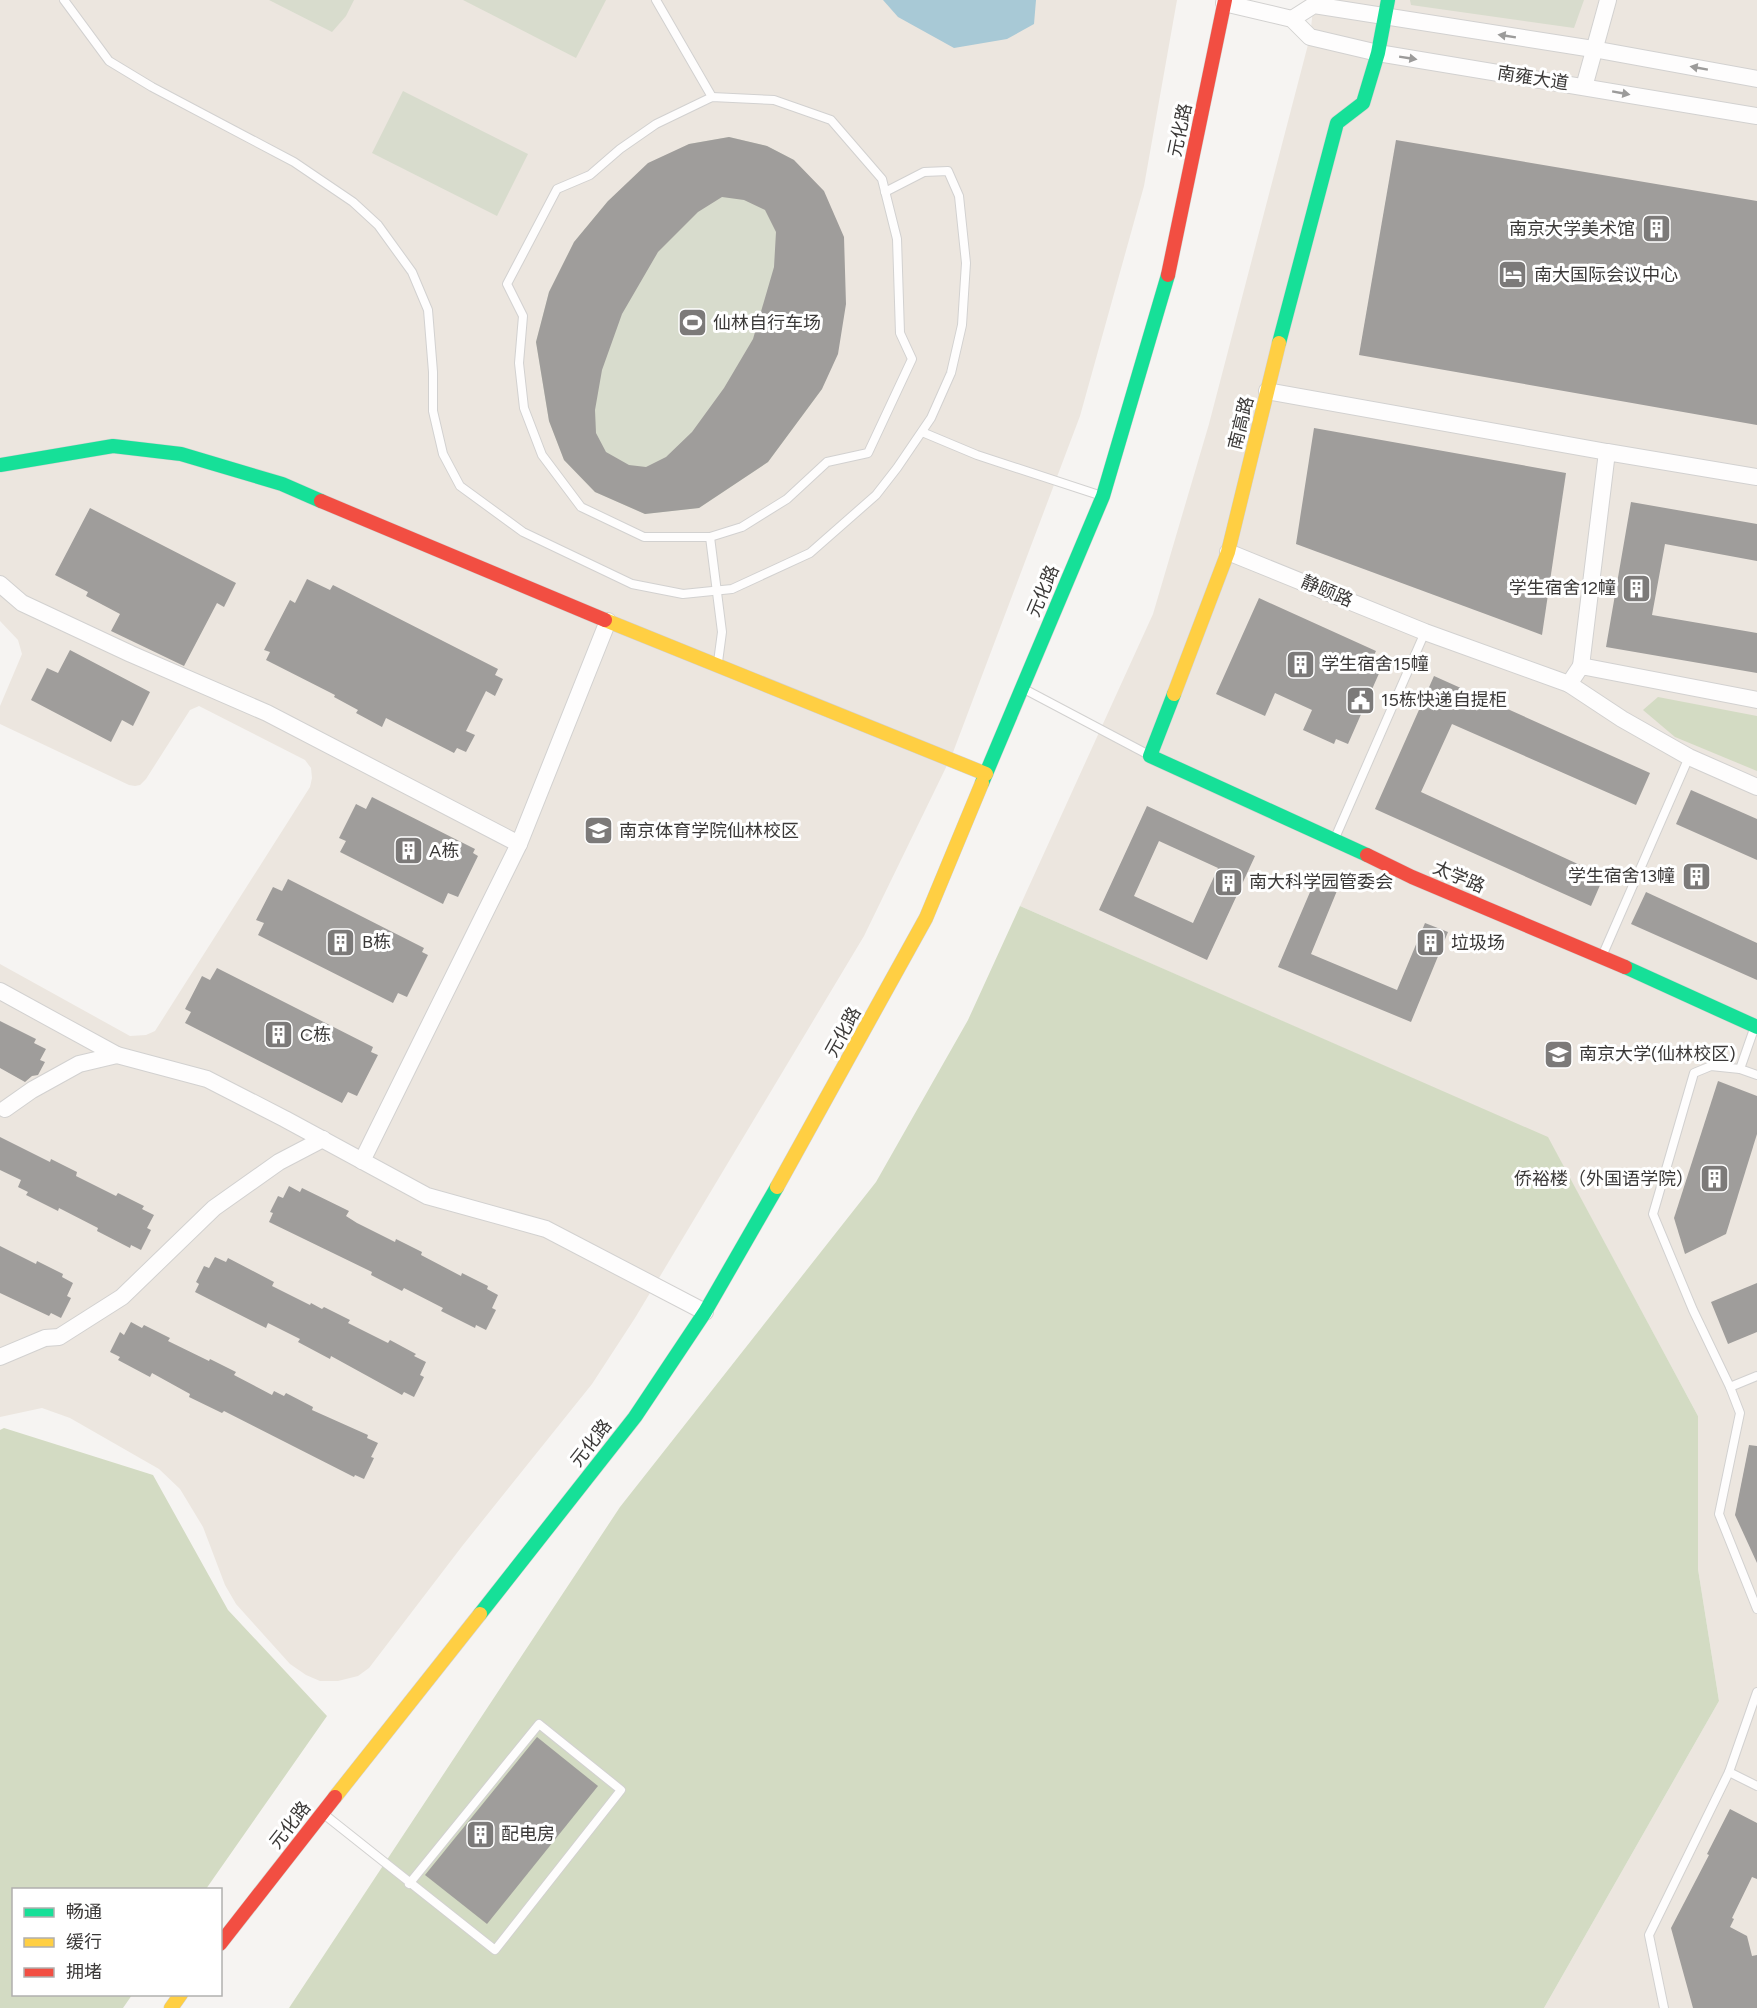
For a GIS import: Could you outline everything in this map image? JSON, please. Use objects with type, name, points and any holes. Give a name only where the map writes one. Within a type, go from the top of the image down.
[{"type":"street","points":[[1378,53],[1388,0]]},
{"type":"street","points":[[1584,87],[1608,0]]},
{"type":"street","points":[[1224,2],[1292,19]]},
{"type":"street","name":"元化路","points":[[222,1941],[635,1417],[705,1312],[811,1127],[926,918],[1103,496],[1165,289],[1224,2]]},
{"type":"street","name":"南雍大道","points":[[1757,79],[1593,49],[1314,5],[1292,19],[1310,37],[1378,53],[1757,116]]},
{"type":"street","name":"南高路","points":[[1150,756],[1228,552],[1267,391],[1337,123],[1362,103],[1378,53]]},
{"type":"street","points":[[1267,391],[1757,477]]},
{"type":"street","points":[[0,465],[113,446],[181,454],[282,484],[608,621],[986,774]]},
{"type":"street","points":[[1569,684],[1581,666],[1607,452]]},
{"type":"street","name":"静颐路","points":[[1228,552],[1425,632],[1569,684],[1622,719],[1689,758],[1757,787]]},
{"type":"street","points":[[0,584],[22,603],[267,714],[519,844]]},
{"type":"street","points":[[362,1161],[519,844],[608,621]]},
{"type":"street","points":[[1581,666],[1757,700]]},
{"type":"street","name":"太学路","points":[[1150,756],[1335,839],[1412,877],[1683,992],[1756,1027]]},
{"type":"street","points":[[0,991],[117,1054],[207,1079],[427,1196],[546,1229],[705,1312]]},
{"type":"street","points":[[5,1109],[32,1090],[79,1064],[117,1054]]},
{"type":"street","points":[[0,1357],[45,1338],[59,1337],[122,1297],[214,1208],[279,1162],[323,1139]]},
{"type":"street","points":[[171,2008],[180,1996]]},
{"type":"lane","points":[[64,0],[109,61],[152,87],[294,162],[353,202],[378,225],[412,272],[428,310],[433,372],[433,411],[443,454],[460,486],[523,532],[632,584],[683,594],[732,589],[810,553],[876,495],[922,432],[931,418],[951,373],[962,325],[966,262],[958,196],[948,171],[924,172],[885,192]]},
{"type":"lane","points":[[656,0],[712,97]]},
{"type":"lane","points":[[712,97],[774,100],[831,120],[882,179],[897,239],[900,333],[912,359],[867,453],[827,462],[787,500],[742,527],[711,537],[644,537],[581,507],[542,455],[524,408],[519,363],[523,316],[507,284],[557,189],[590,175],[620,149],[656,124],[712,97]]},
{"type":"lane","points":[[922,432],[977,455],[1103,496]]},
{"type":"lane","points":[[711,537],[722,632],[718,666]]},
{"type":"lane","points":[[1335,839],[1425,632]]},
{"type":"lane","points":[[1021,687],[1150,756]]},
{"type":"lane","points":[[1601,957],[1689,758]]},
{"type":"lane","points":[[1740,1069],[1756,1027]]},
{"type":"lane","points":[[1757,1075],[1740,1069],[1711,1066],[1694,1073],[1653,1214],[1693,1310],[1740,1413],[1719,1514],[1757,1609]]},
{"type":"lane","points":[[1730,1387],[1757,1376]]},
{"type":"lane","points":[[1664,2008],[1649,1935],[1729,1772],[1757,1692]]},
{"type":"lane","points":[[323,1812],[410,1884],[495,1950],[621,1790],[539,1724],[410,1884]]},
{"type":"lane","points":[[1729,1772],[1757,1786]]},
{"type":"shaded area","name":"南京体育学院仙林校区","points":[[0,0],[1177,0],[1144,186],[1080,416],[952,755],[864,936],[635,1318],[592,1384],[463,1545],[369,1668],[358,1676],[338,1681],[320,1681],[290,1664],[236,1604],[225,1585],[203,1527],[180,1489],[159,1469],[70,1418],[42,1408],[0,1417],[0,964],[130,1036],[146,1035],[155,1031],[310,787],[312,778],[311,768],[305,760],[199,706],[190,710],[146,779],[140,785],[135,786],[0,724],[0,706],[22,654],[18,640],[0,621]]},
{"type":"shaded area","points":[[269,0],[354,0],[346,16],[332,32]]},
{"type":"shaded area","points":[[463,0],[606,0],[576,58]]},
{"type":"shaded area","name":"南京大学(仙林校区)","points":[[1314,0],[1757,0],[1757,2008],[1544,2008],[1719,1701],[1698,1569],[1698,1416],[1548,1138],[1020,906],[1153,614],[1209,424],[1310,37]]},
{"type":"shaded area","points":[[1410,0],[1584,0],[1574,28],[1411,5]]},
{"type":"shaded area","points":[[403,91],[528,154],[497,216],[372,153]]},
{"type":"shaded area","name":"仙林自行车场","points":[[729,137],[767,146],[794,160],[822,389],[768,462],[699,508],[645,514],[595,492],[564,460],[549,421],[536,342],[549,292],[574,242],[608,201],[689,144]]},
{"type":"green space","points":[[1658,697],[1757,716],[1757,771],[1675,737],[1643,710]]},
{"type":"green space","points":[[1020,906],[1548,1137],[1698,1416],[1698,1569],[1719,1701],[1544,2008],[289,2008],[620,1507],[876,1182],[968,1020]]},
{"type":"green space","points":[[4,1428],[153,1475],[228,1610],[327,1716],[207,1888],[12,1888],[12,1996],[131,1996],[123,2008],[0,2008],[0,1430]]},
{"type":"water","points":[[883,0],[1036,0],[1034,24],[1007,39],[954,48],[898,17]]},
{"type":"building","name":"仙林自行车场","points":[[729,137],[767,146],[794,160],[824,191],[844,237],[846,304],[838,354],[822,389],[768,462],[699,508],[645,514],[595,492],[564,460],[549,421],[536,342],[549,292],[574,242],[608,201],[648,163],[689,144]],"holes":[[[722,197],[744,200],[765,210],[776,232],[774,267],[753,339],[724,388],[692,432],[666,457],[646,467],[629,465],[606,452],[596,433],[595,410],[602,370],[622,314],[658,252],[698,212]]]},
{"type":"building","name":"南大国际会议中心","points":[[1396,140],[1757,201],[1757,425],[1359,355]]},
{"type":"building","points":[[1314,428],[1566,473],[1542,635],[1296,544]]},
{"type":"building","name":"学生宿舍12幢","points":[[1631,502],[1757,524],[1757,561],[1665,544],[1652,615],[1757,633],[1757,673],[1606,647]]},
{"type":"building","points":[[90,508],[236,583],[224,607],[217,603],[184,666],[111,631],[120,614],[86,596],[88,592],[55,575]]},
{"type":"building","points":[[307,579],[330,590],[333,585],[498,669],[495,675],[503,679],[495,696],[486,691],[466,731],[475,735],[466,752],[457,748],[454,753],[386,718],[382,727],[356,713],[358,710],[334,697],[335,695],[266,660],[270,652],[264,650],[290,600],[295,603]]},
{"type":"building","name":"学生宿舍15幢","points":[[1259,598],[1376,651],[1373,657],[1384,662],[1348,744],[1336,739],[1334,744],[1303,730],[1312,710],[1275,693],[1265,716],[1216,694]]},
{"type":"building","points":[[70,650],[150,692],[133,726],[122,720],[111,742],[31,700],[47,668],[58,673]]},
{"type":"building","points":[[1434,676],[1650,773],[1636,805],[1452,724],[1421,792],[1604,876],[1591,906],[1375,809]]},
{"type":"building","points":[[1691,790],[1757,819],[1757,860],[1676,824]]},
{"type":"building","name":"A栋","points":[[372,797],[475,849],[473,853],[478,856],[458,897],[448,893],[443,904],[340,852],[346,841],[339,838],[356,804],[366,809]]},
{"type":"building","name":"南大科学园管委会","points":[[1147,806],[1255,856],[1207,960],[1099,910]],"holes":[[[1159,841],[1218,868],[1193,923],[1134,896]]]},
{"type":"building","name":"垃圾场","points":[[1319,871],[1341,881],[1311,954],[1397,990],[1425,923],[1448,932],[1411,1022],[1278,967]]},
{"type":"building","name":"B栋","points":[[288,879],[424,948],[422,952],[428,955],[407,997],[398,993],[393,1003],[258,935],[264,923],[256,920],[273,887],[282,891]]},
{"type":"building","points":[[1646,892],[1757,943],[1757,980],[1631,924]]},
{"type":"building","name":"C栋","points":[[217,968],[373,1047],[371,1052],[378,1055],[357,1096],[348,1092],[342,1103],[185,1023],[191,1012],[185,1009],[202,976],[210,980]]},
{"type":"building","points":[[0,1021],[36,1039],[34,1043],[46,1049],[40,1060],[45,1062],[38,1075],[32,1076],[25,1082],[0,1068]]},
{"type":"building","name":"侨裕楼（外国语学院）","points":[[1718,1081],[1757,1096],[1757,1134],[1726,1234],[1685,1254],[1674,1218]]},
{"type":"building","points":[[0,1137],[50,1162],[51,1159],[77,1172],[76,1176],[116,1196],[118,1193],[144,1206],[142,1209],[154,1215],[147,1228],[151,1230],[141,1250],[131,1245],[130,1248],[59,1208],[58,1211],[26,1195],[28,1192],[18,1187],[21,1180],[0,1170]]},
{"type":"building","points":[[289,1186],[300,1192],[302,1188],[349,1211],[346,1216],[357,1223],[395,1242],[396,1239],[422,1252],[421,1255],[461,1276],[462,1273],[488,1286],[487,1289],[498,1295],[492,1308],[496,1310],[486,1330],[476,1325],[475,1328],[441,1311],[443,1308],[404,1288],[402,1291],[371,1275],[372,1272],[269,1222],[273,1213],[270,1212],[278,1196],[283,1198]]},
{"type":"building","points":[[0,1246],[36,1264],[37,1261],[63,1274],[62,1277],[73,1283],[67,1296],[71,1298],[61,1318],[51,1313],[49,1316],[0,1293]]},
{"type":"building","points":[[215,1257],[226,1262],[228,1258],[274,1282],[272,1286],[310,1305],[311,1303],[322,1309],[324,1307],[350,1320],[348,1323],[388,1343],[390,1340],[416,1354],[414,1356],[426,1362],[420,1375],[424,1377],[414,1397],[404,1392],[402,1395],[331,1356],[330,1359],[298,1342],[300,1339],[268,1323],[266,1328],[195,1292],[199,1284],[196,1282],[204,1266],[209,1268]]},
{"type":"building","points":[[1757,1283],[1757,1332],[1728,1344],[1711,1302]]},
{"type":"building","points":[[131,1322],[142,1328],[144,1325],[170,1338],[168,1341],[236,1372],[234,1375],[272,1395],[274,1391],[284,1396],[286,1393],[313,1407],[312,1410],[368,1435],[367,1438],[378,1443],[364,1479],[355,1475],[354,1477],[224,1411],[222,1413],[189,1397],[190,1394],[152,1373],[150,1377],[118,1360],[120,1357],[110,1352],[120,1332],[124,1335]]},
{"type":"building","points":[[1749,1445],[1757,1446],[1757,1563],[1735,1515]]},
{"type":"building","name":"配电房","points":[[537,1737],[598,1786],[487,1924],[425,1875]]},
{"type":"building","points":[[1730,1809],[1757,1823],[1757,1879],[1752,1877],[1730,1927],[1747,1936],[1752,1956],[1757,1955],[1757,2008],[1693,2008],[1671,1928]]},
{"type":"traffic: fast","points":[[1279,343],[1337,123],[1363,103],[1378,53],[1388,0]]},
{"type":"traffic: fast","points":[[982,783],[1103,496],[1168,275]]},
{"type":"traffic: fast","points":[[0,465],[113,446],[181,454],[282,484],[321,501]]},
{"type":"traffic: fast","points":[[1174,694],[1150,756],[1367,855]]},
{"type":"traffic: fast","points":[[1625,967],[1757,1027]]},
{"type":"traffic: fast","points":[[480,1614],[635,1417],[705,1312],[777,1187]]},
{"type":"traffic: slow","points":[[1174,694],[1228,552],[1279,343]]},
{"type":"traffic: slow","points":[[605,620],[986,774]]},
{"type":"traffic: slow","points":[[777,1187],[926,918],[982,783]]},
{"type":"traffic: slow","points":[[335,1797],[480,1614]]},
{"type":"traffic: slow","points":[[171,2008],[180,1996]]},
{"type":"traffic: jam","points":[[1168,275],[1225,0]]},
{"type":"traffic: jam","points":[[321,501],[605,620]]},
{"type":"traffic: jam","points":[[1367,855],[1412,877],[1625,967]]},
{"type":"traffic: jam","points":[[222,1941],[335,1797]]},
{"type":"place","name":"南京大学美术馆","points":[[1656,229]]},
{"type":"place","name":"南大国际会议中心","points":[[1513,275]]},
{"type":"place","name":"仙林自行车场","points":[[692,323]]},
{"type":"place","name":"学生宿舍12幢","points":[[1637,588]]},
{"type":"place","name":"学生宿舍15幢","points":[[1300,664]]},
{"type":"place","name":"15栋快递自提柜","points":[[1360,700]]},
{"type":"place","name":"南京体育学院仙林校区","points":[[598,831]]},
{"type":"place","name":"A栋","points":[[408,851]]},
{"type":"place","name":"学生宿舍13幢","points":[[1696,876]]},
{"type":"place","name":"南大科学园管委会","points":[[1228,882]]},
{"type":"place","name":"B栋","points":[[341,942]]},
{"type":"place","name":"垃圾场","points":[[1430,943]]},
{"type":"place","name":"C栋","points":[[279,1035]]},
{"type":"place","name":"南京大学(仙林校区)","points":[[1558,1054]]},
{"type":"place","name":"侨裕楼（外国语学院）","points":[[1715,1179]]},
{"type":"place","name":"配电房","points":[[480,1834]]}]
